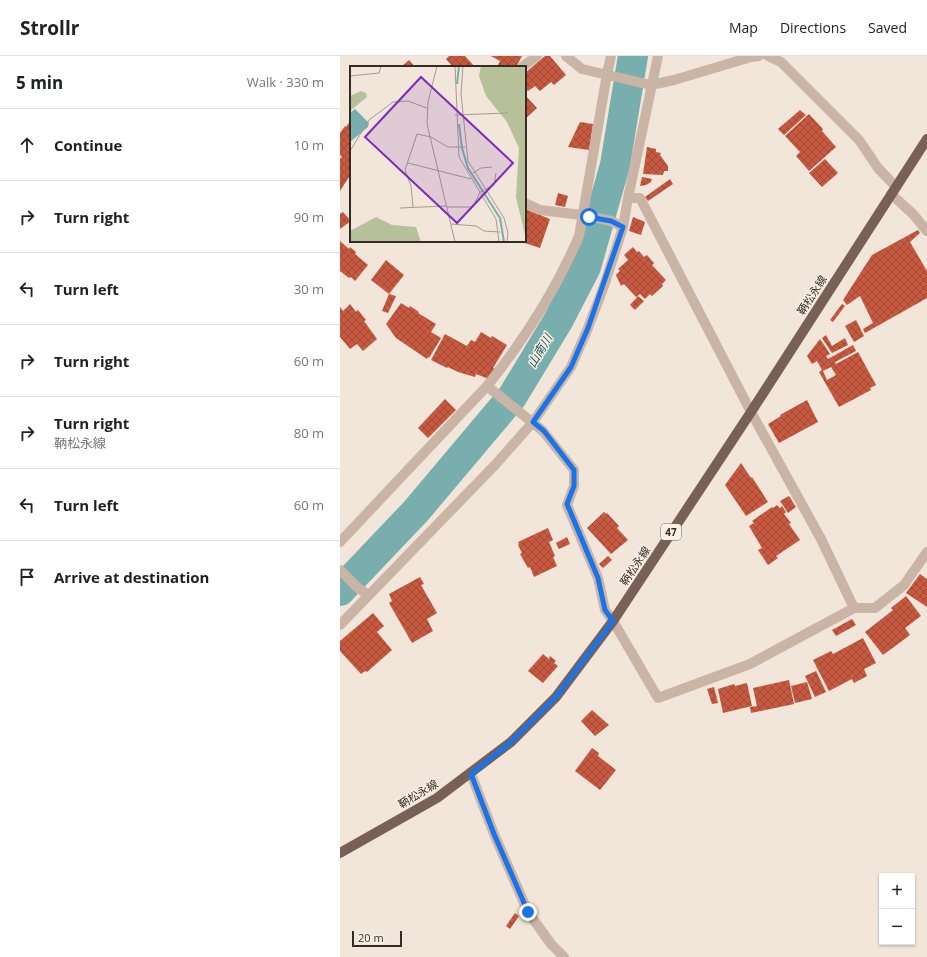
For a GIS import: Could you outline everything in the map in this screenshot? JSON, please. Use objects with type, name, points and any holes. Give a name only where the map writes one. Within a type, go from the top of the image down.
[{"type":"main road","name":"鞆松永線","points":[[340,853],[437,798],[471,774],[511,742],[556,697],[613,621],[751,412],[927,139]]},
{"type":"street","points":[[523,66],[538,56]]},
{"type":"street","points":[[566,56],[582,69],[651,85],[759,56]]},
{"type":"street","points":[[340,542],[490,389],[549,297],[570,257],[586,216],[611,75],[611,56]]},
{"type":"street","points":[[340,625],[495,465],[533,422],[571,367],[593,314],[623,227],[658,56]]},
{"type":"street","points":[[768,56],[781,62],[860,140],[893,191],[927,231]]},
{"type":"street","points":[[628,198],[640,198],[751,412],[821,539],[854,608]]},
{"type":"street","points":[[526,203],[540,210],[611,221],[623,227]]},
{"type":"street","points":[[490,389],[544,431],[574,470],[574,486],[567,504],[598,578],[605,610],[658,698],[750,664],[854,608],[875,608],[904,585],[927,552]]},
{"type":"street","points":[[340,570],[359,589],[369,595]]},
{"type":"street","points":[[471,774],[494,834],[528,912],[551,944],[564,957]]},
{"type":"building","points":[[449,56],[465,56],[474,66],[452,66],[446,59]]},
{"type":"building","points":[[491,56],[522,56],[517,66],[500,66],[498,65],[500,61]]},
{"type":"building","points":[[545,56],[550,56],[566,75],[554,85],[551,82],[540,91],[535,86],[528,91],[526,89],[526,72]]},
{"type":"building","points":[[409,60],[414,66],[402,66]]},
{"type":"building","points":[[526,96],[537,108],[526,118]]},
{"type":"building","points":[[800,110],[806,115],[784,135],[778,129]]},
{"type":"building","points":[[809,114],[823,129],[822,131],[836,147],[809,171],[796,156],[800,152],[785,136]]},
{"type":"building","points":[[350,121],[350,176],[340,191],[340,159],[342,157],[340,155],[340,133],[345,126],[346,127]]},
{"type":"building","points":[[580,122],[593,124],[589,150],[568,147]]},
{"type":"building","points":[[647,147],[656,149],[656,152],[661,153],[660,155],[668,166],[668,171],[664,171],[663,175],[643,174]]},
{"type":"building","points":[[825,159],[838,173],[822,187],[809,173]]},
{"type":"building","points":[[642,177],[652,179],[651,182],[640,186]]},
{"type":"building","points":[[670,179],[673,184],[648,201],[645,197]]},
{"type":"building","points":[[558,193],[568,196],[565,207],[555,205]]},
{"type":"building","points":[[526,209],[550,219],[540,248],[522,242],[526,242]]},
{"type":"building","points":[[343,212],[350,222],[340,229],[340,214]]},
{"type":"building","points":[[633,217],[645,222],[641,235],[629,231]]},
{"type":"building","points":[[918,230],[920,233],[910,242],[927,271],[927,298],[865,333],[863,329],[873,323],[860,296],[847,305],[843,300],[872,255]]},
{"type":"building","points":[[340,241],[349,249],[350,247],[356,252],[355,254],[368,265],[355,281],[340,271]]},
{"type":"building","points":[[633,247],[644,257],[647,255],[654,263],[652,265],[666,280],[662,284],[663,286],[652,296],[650,294],[645,299],[640,294],[636,297],[624,284],[621,286],[616,275],[620,271],[618,269],[628,260],[624,255]]},
{"type":"building","points":[[386,260],[404,275],[389,294],[371,280]]},
{"type":"building","points":[[389,294],[396,296],[388,313],[382,311]]},
{"type":"building","points":[[638,296],[644,301],[635,310],[630,305]]},
{"type":"building","points":[[401,303],[409,308],[410,306],[419,312],[418,313],[436,324],[431,332],[441,338],[427,359],[396,338],[386,324]]},
{"type":"building","points":[[350,304],[356,312],[358,310],[366,320],[364,321],[377,339],[363,351],[357,344],[350,349],[340,337],[340,307],[343,311]]},
{"type":"building","points":[[842,304],[845,306],[833,322],[830,320]]},
{"type":"building","points":[[856,320],[864,336],[854,342],[845,326]]},
{"type":"building","points":[[481,332],[491,338],[492,336],[507,345],[493,368],[495,369],[489,379],[476,374],[475,377],[458,372],[431,360],[445,334],[467,346],[471,340],[475,342]]},
{"type":"building","points":[[826,335],[832,346],[845,338],[848,345],[832,353],[822,338]]},
{"type":"building","points":[[820,339],[830,354],[826,356],[828,359],[853,345],[856,351],[835,362],[836,364],[858,352],[876,385],[870,388],[871,390],[839,407],[819,372],[822,370],[817,361],[812,364],[807,356]],"holes":[[[831,367],[836,375],[827,380],[823,371]]]},
{"type":"building","points":[[445,399],[456,410],[428,438],[418,428]]},
{"type":"building","points":[[807,400],[818,422],[779,443],[768,424],[781,416],[780,415]]},
{"type":"building","points":[[741,463],[768,502],[746,516],[725,485]]},
{"type":"building","points":[[789,496],[796,507],[788,513],[780,501]]},
{"type":"building","points":[[777,505],[780,508],[782,506],[786,512],[784,514],[791,523],[789,524],[800,540],[776,556],[778,558],[768,565],[758,550],[762,548],[749,526],[754,523],[752,521]]},
{"type":"building","points":[[604,512],[606,514],[607,513],[619,526],[617,528],[628,540],[611,554],[587,528]]},
{"type":"building","points":[[548,528],[553,540],[549,542],[555,556],[553,557],[557,566],[534,577],[530,567],[528,568],[520,554],[522,553],[518,542]]},
{"type":"building","points":[[567,537],[570,544],[559,549],[556,543]]},
{"type":"building","points":[[608,556],[612,560],[603,568],[599,564]]},
{"type":"building","points":[[920,574],[927,579],[927,607],[906,593]]},
{"type":"building","points":[[420,577],[424,584],[421,585],[437,613],[427,619],[433,631],[412,643],[389,603],[392,601],[389,594]]},
{"type":"building","points":[[906,596],[921,616],[905,628],[910,635],[883,655],[865,632],[893,610],[891,608]]},
{"type":"building","points":[[373,613],[384,626],[377,632],[392,650],[367,672],[365,671],[361,674],[340,651],[340,641]]},
{"type":"building","points":[[852,619],[856,625],[836,636],[832,630]]},
{"type":"building","points":[[863,638],[876,663],[864,669],[867,676],[854,683],[852,679],[829,691],[813,660],[831,651],[833,654]]},
{"type":"building","points":[[543,654],[549,659],[550,656],[556,661],[554,663],[558,666],[543,683],[528,671]]},
{"type":"building","points":[[816,671],[826,692],[815,697],[805,676]]},
{"type":"building","points":[[789,680],[794,704],[751,713],[750,707],[757,706],[753,688]]},
{"type":"building","points":[[807,682],[812,699],[795,703],[791,686]]},
{"type":"building","points":[[747,683],[752,706],[723,713],[718,689],[734,684],[735,686]]},
{"type":"building","points":[[714,687],[718,703],[712,704],[707,689]]},
{"type":"building","points":[[592,710],[609,725],[595,736],[581,721]]},
{"type":"building","points":[[592,748],[599,753],[598,756],[616,770],[600,790],[575,771]]},
{"type":"building","points":[[515,913],[519,916],[510,929],[506,926]]},
{"type":"waterway","name":"山南川","points":[[340,591],[416,511],[512,397],[558,321],[586,267],[615,165],[633,56]]},
{"type":"route","points":[[528,912],[494,834],[471,774],[511,742],[556,697],[613,621],[605,610],[598,578],[567,504],[574,486],[574,470],[544,431],[533,422],[571,367],[604,286],[623,227],[611,221],[589,217]]}]
